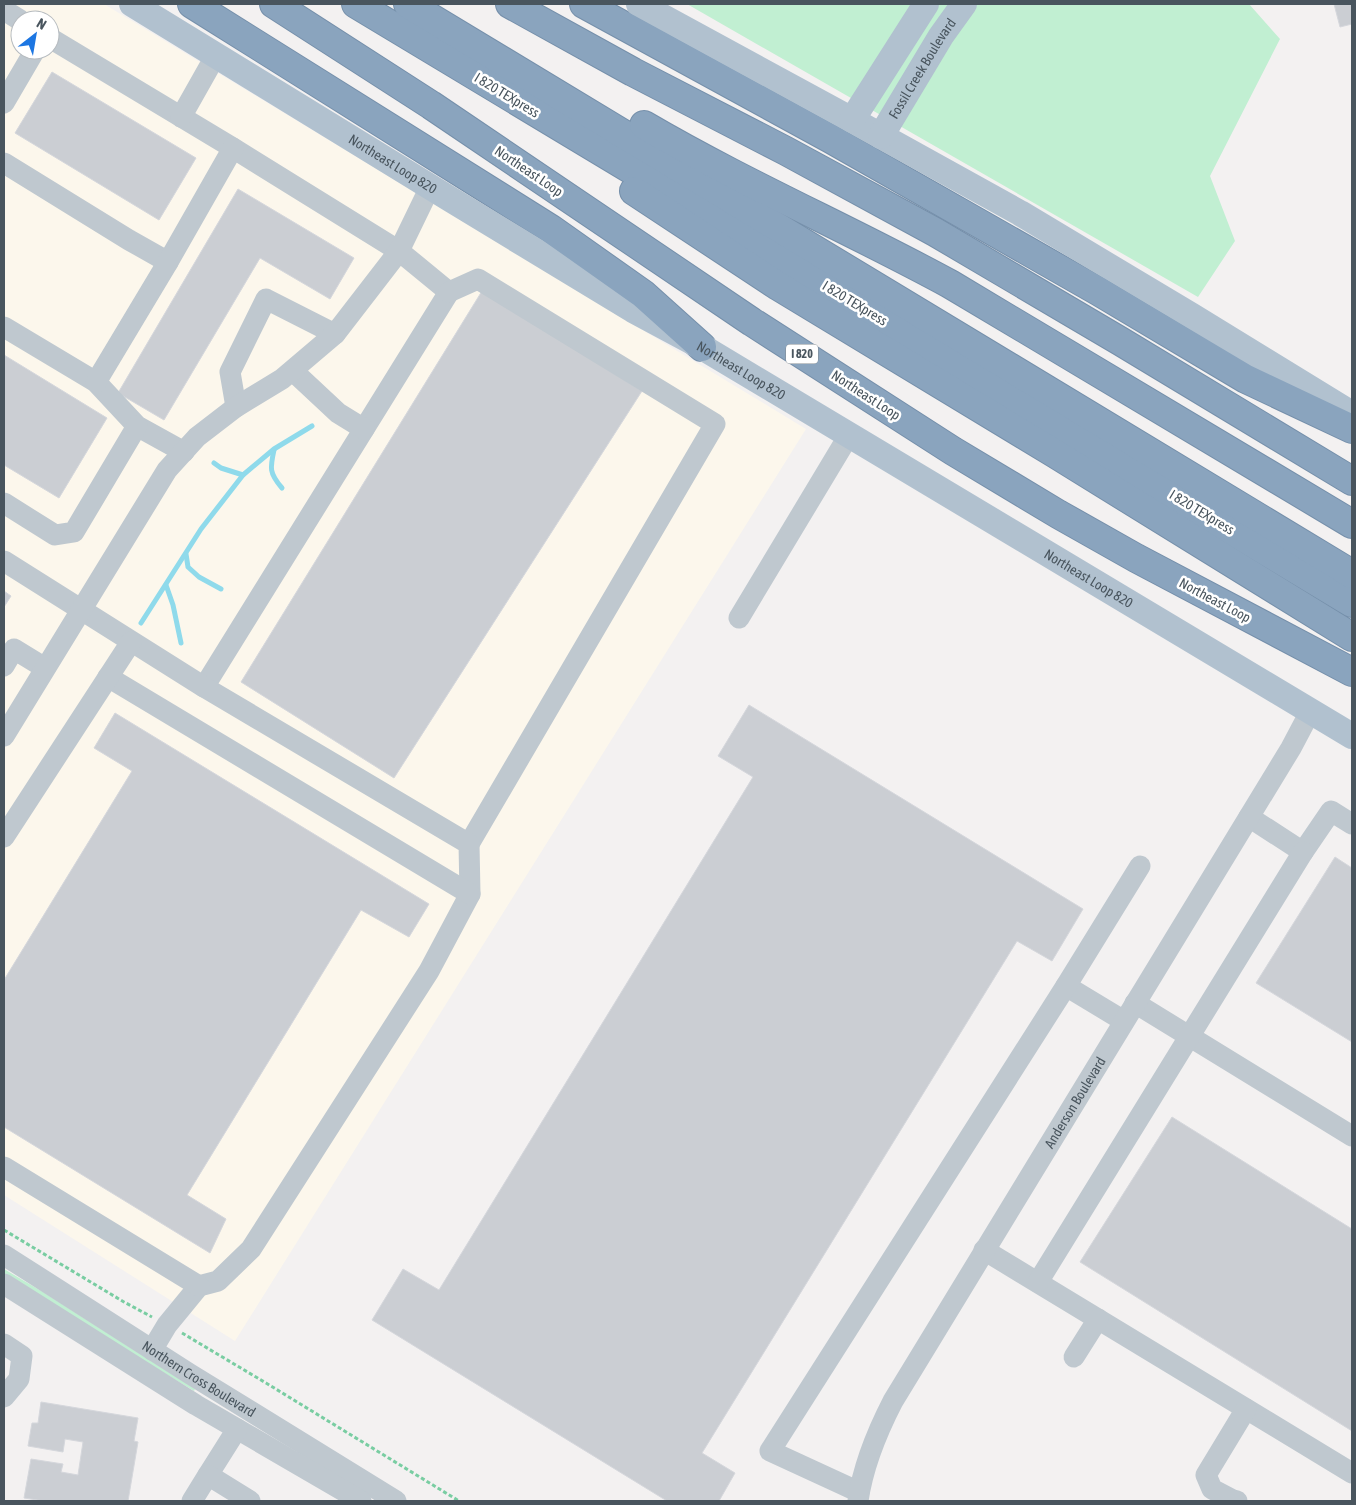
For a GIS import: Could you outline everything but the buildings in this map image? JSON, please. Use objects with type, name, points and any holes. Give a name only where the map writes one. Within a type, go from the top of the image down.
[{"type":"highway","points":[[192,4],[550,229],[643,294],[702,348]]},
{"type":"highway","name":"Northeast Loop","points":[[274,4],[431,104],[752,322],[953,451],[1136,558],[1352,672]]},
{"type":"highway","name":"I 820 TEXpress","points":[[356,4],[1352,603]]},
{"type":"highway","name":"I 820 TEXpress","points":[[408,4],[1352,574]]},
{"type":"highway","points":[[438,4],[683,148],[889,251],[950,284],[1352,524]]},
{"type":"highway","points":[[510,4],[633,72],[786,151],[935,232],[1352,482]]},
{"type":"highway","points":[[584,4],[831,139],[1098,291],[1246,379],[1352,429]]},
{"type":"highway","points":[[591,144],[618,180],[778,286],[1284,594],[1352,638]]},
{"type":"main road","name":"Northeast Loop 820","points":[[132,4],[633,310],[702,348],[1352,736]]},
{"type":"main road","points":[[639,4],[1020,213],[1352,414]]},
{"type":"main road","points":[[852,120],[926,4]]},
{"type":"main road","name":"Fossil Creek Boulevard","points":[[881,136],[941,36],[963,4]]},
{"type":"street","points":[[60,44],[400,251],[449,292]]},
{"type":"street","points":[[181,117],[216,55]]},
{"type":"street","points":[[4,103],[29,60]]},
{"type":"street","points":[[96,382],[168,262],[233,148]]},
{"type":"street","points":[[4,163],[168,262]]},
{"type":"street","points":[[4,736],[168,470],[197,438],[236,407],[293,371],[335,334],[400,251],[430,187]]},
{"type":"street","points":[[152,1350],[167,1325],[199,1286],[218,1281],[251,1250],[429,971],[470,894],[469,844],[714,424],[478,280],[449,292],[204,687]]},
{"type":"street","points":[[236,407],[230,372],[266,299],[335,334]]},
{"type":"street","points":[[4,327],[96,382],[136,426],[184,452]]},
{"type":"street","points":[[293,371],[338,413],[364,429]]},
{"type":"street","points":[[4,503],[55,535],[74,532],[136,426]]},
{"type":"street","points":[[739,618],[849,436]]},
{"type":"street","points":[[4,561],[204,687],[469,844]]},
{"type":"street","points":[[4,837],[131,642]]},
{"type":"street","points":[[4,666],[14,649],[45,668]]},
{"type":"street","points":[[108,677],[470,894]]},
{"type":"street","name":"Anderson Boulevard","points":[[859,1497],[867,1462],[893,1401],[1291,748],[1310,712]]},
{"type":"street","points":[[1038,1282],[1303,852],[1331,811],[1352,824]]},
{"type":"street","points":[[1249,817],[1303,852]]},
{"type":"street","points":[[859,1497],[770,1451],[1066,986],[1140,866]]},
{"type":"street","points":[[1066,986],[1189,1037],[1352,1136]]},
{"type":"street","points":[[4,1167],[199,1286]]},
{"type":"street","points":[[984,1250],[1352,1474]]},
{"type":"street","name":"Northern Cross Boulevard","points":[[4,1255],[152,1350],[396,1501]]},
{"type":"street","name":"Northern Cross Boulevard","points":[[4,1284],[237,1429],[361,1501]]},
{"type":"street","points":[[1074,1357],[1098,1319]]},
{"type":"street","points":[[4,1344],[22,1356],[19,1378],[4,1397]]},
{"type":"street","points":[[1237,1501],[1212,1490],[1206,1475],[1246,1409]]},
{"type":"street","points":[[192,1501],[237,1429]]},
{"type":"street","points":[[208,1475],[250,1501]]},
{"type":"path","points":[[4,1230],[124,1302],[197,1341],[459,1501]]},
{"type":"shaded area","points":[[4,4],[104,4],[806,429],[235,1341],[4,1195]]},
{"type":"green space","points":[[687,4],[1249,4],[1280,39],[1210,176],[1235,241],[1198,297]]},
{"type":"green space","points":[[4,1269],[195,1389],[194,1391],[4,1276]]},
{"type":"waterway","points":[[141,623],[201,529],[243,475],[274,449],[312,426]]},
{"type":"waterway","points":[[274,450],[272,470],[282,488]]},
{"type":"waterway","points":[[214,463],[221,468],[243,475]]},
{"type":"waterway","points":[[186,554],[188,567],[199,577],[221,589]]},
{"type":"waterway","points":[[166,585],[173,605],[181,643]]}]
